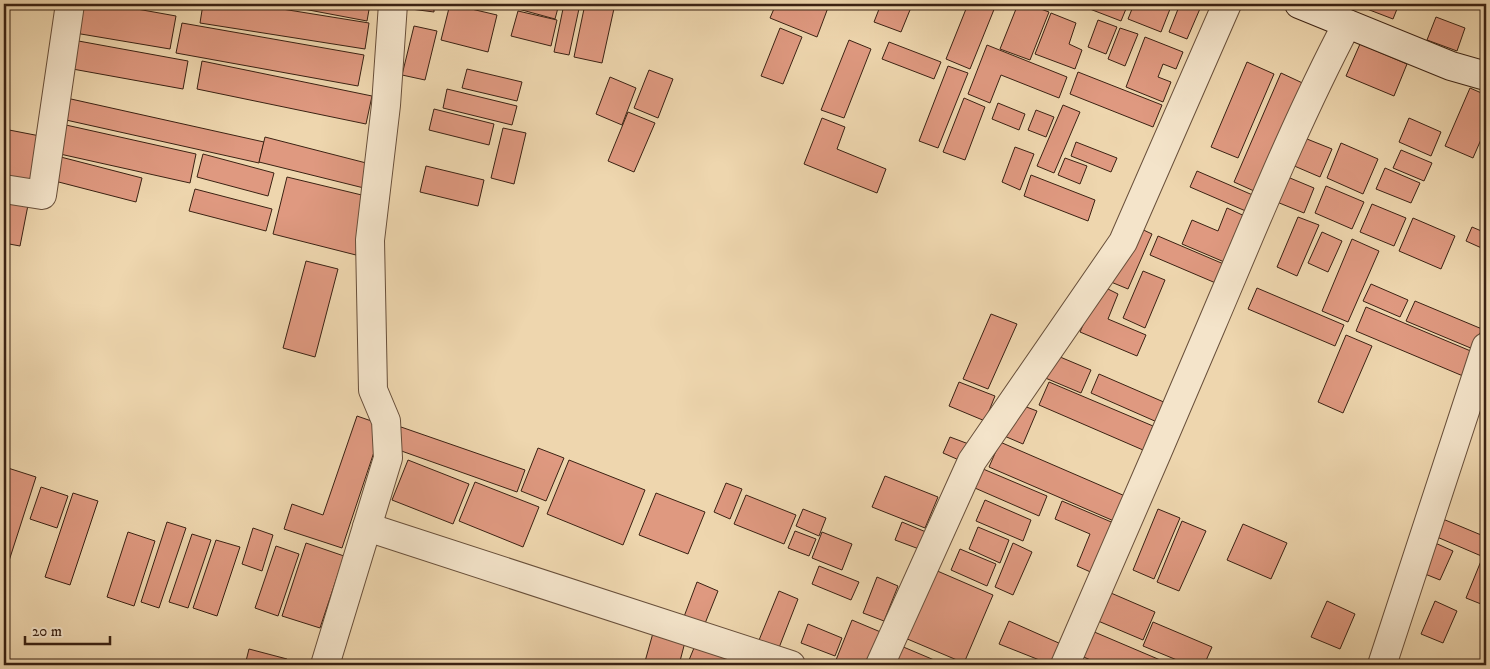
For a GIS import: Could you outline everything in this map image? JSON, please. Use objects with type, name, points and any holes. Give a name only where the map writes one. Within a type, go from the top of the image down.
[{"type":"street","points":[[4,189],[42,195],[70,4]]},
{"type":"street","points":[[326,665],[388,458],[386,421],[373,390],[370,240],[386,106],[393,4]]},
{"type":"street","points":[[880,665],[972,461],[1123,242],[1228,4]]},
{"type":"street","points":[[1299,4],[1451,66],[1486,76]]},
{"type":"street","points":[[1065,665],[1212,325],[1264,198],[1321,74],[1347,24]]},
{"type":"street","points":[[1382,665],[1486,347]]},
{"type":"street","points":[[367,526],[791,665]]},
{"type":"building","points":[[81,4],[109,4],[176,16],[170,49],[75,33]]},
{"type":"building","points":[[203,4],[251,4],[369,23],[365,49],[200,23]]},
{"type":"building","points":[[277,4],[370,4],[367,21]]},
{"type":"building","points":[[411,4],[434,4],[434,12],[411,9]]},
{"type":"building","points":[[450,4],[497,15],[488,52],[441,40]]},
{"type":"building","points":[[500,4],[559,4],[555,19]]},
{"type":"building","points":[[564,4],[580,4],[569,55],[554,52]]},
{"type":"building","points":[[585,4],[615,4],[602,63],[574,57]]},
{"type":"building","points":[[776,4],[829,5],[817,37],[770,18]]},
{"type":"building","points":[[881,4],[912,5],[901,32],[874,22]]},
{"type":"building","points":[[968,4],[988,4],[995,7],[970,69],[946,59]]},
{"type":"building","points":[[1018,4],[1027,4],[1049,12],[1030,60],[1000,49]]},
{"type":"building","points":[[1037,4],[1053,4],[1050,9]]},
{"type":"building","points":[[1083,4],[1128,4],[1121,21],[1082,6]]},
{"type":"building","points":[[1134,4],[1172,4],[1161,32],[1128,19]]},
{"type":"building","points":[[1180,4],[1202,4],[1187,39],[1169,32]]},
{"type":"building","points":[[1354,4],[1399,4],[1393,19]]},
{"type":"building","points":[[518,11],[557,20],[551,46],[511,36]]},
{"type":"building","points":[[1051,13],[1076,23],[1069,44],[1082,50],[1075,69],[1035,54]]},
{"type":"building","points":[[1436,17],[1465,28],[1457,51],[1427,40]]},
{"type":"building","points":[[1098,20],[1117,27],[1106,54],[1088,47]]},
{"type":"building","points":[[182,23],[364,55],[358,86],[176,53]]},
{"type":"building","points":[[414,26],[437,31],[425,80],[402,75]]},
{"type":"building","points":[[780,28],[802,37],[783,84],[761,76]]},
{"type":"building","points":[[1120,28],[1138,34],[1125,66],[1108,59]]},
{"type":"building","points":[[1145,37],[1183,52],[1176,69],[1163,64],[1158,77],[1171,82],[1163,102],[1126,87]]},
{"type":"building","points":[[73,40],[188,61],[183,89],[67,68]]},
{"type":"building","points":[[849,40],[871,49],[844,118],[821,110]]},
{"type":"building","points":[[889,42],[941,62],[934,79],[882,59]]},
{"type":"building","points":[[1360,44],[1407,64],[1394,96],[1346,76]]},
{"type":"building","points":[[987,45],[1067,77],[1059,98],[1001,75],[990,103],[968,94]]},
{"type":"building","points":[[202,61],[372,96],[366,124],[197,89]]},
{"type":"building","points":[[1247,62],[1274,74],[1238,158],[1211,147]]},
{"type":"building","points":[[948,66],[968,73],[938,148],[919,141]]},
{"type":"building","points":[[467,69],[522,82],[517,101],[462,88]]},
{"type":"building","points":[[649,70],[673,79],[658,118],[634,108]]},
{"type":"building","points":[[1078,72],[1162,105],[1153,127],[1070,94]]},
{"type":"building","points":[[1281,73],[1309,86],[1263,195],[1234,182]]},
{"type":"building","points":[[610,77],[636,88],[622,125],[596,114]]},
{"type":"building","points":[[1470,88],[1486,95],[1486,128],[1473,158],[1445,146]]},
{"type":"building","points":[[447,89],[517,106],[512,125],[443,108]]},
{"type":"building","points":[[62,97],[264,142],[259,163],[57,118]]},
{"type":"building","points":[[964,98],[985,107],[965,160],[943,152]]},
{"type":"building","points":[[998,103],[1025,114],[1019,130],[992,119]]},
{"type":"building","points":[[1063,105],[1080,112],[1054,173],[1037,166]]},
{"type":"building","points":[[434,109],[494,124],[489,145],[429,130]]},
{"type":"building","points":[[1036,110],[1054,117],[1046,137],[1028,130]]},
{"type":"building","points":[[628,112],[655,123],[634,172],[608,161]]},
{"type":"building","points":[[822,118],[845,127],[837,149],[886,169],[877,193],[804,164]]},
{"type":"building","points":[[1409,118],[1441,132],[1431,156],[1399,142]]},
{"type":"building","points":[[57,123],[196,154],[190,183],[51,152]]},
{"type":"building","points":[[503,128],[526,133],[514,184],[491,178]]},
{"type":"building","points":[[4,129],[40,136],[30,185],[4,180]]},
{"type":"building","points":[[1297,135],[1332,149],[1320,177],[1285,162]]},
{"type":"building","points":[[265,137],[374,165],[368,189],[259,162]]},
{"type":"building","points":[[1076,142],[1117,158],[1111,172],[1071,156]]},
{"type":"building","points":[[1341,143],[1378,159],[1363,194],[1327,178]]},
{"type":"building","points":[[1015,147],[1034,154],[1020,190],[1002,182]]},
{"type":"building","points":[[1401,150],[1432,163],[1424,181],[1393,168]]},
{"type":"building","points":[[203,154],[274,173],[268,196],[197,177]]},
{"type":"building","points":[[53,155],[142,178],[136,202],[47,179]]},
{"type":"building","points":[[1065,158],[1087,166],[1080,184],[1058,175]]},
{"type":"building","points":[[426,166],[484,180],[478,206],[420,192]]},
{"type":"building","points":[[1385,168],[1420,183],[1411,203],[1376,189]]},
{"type":"building","points":[[1197,171],[1255,196],[1248,212],[1190,187]]},
{"type":"building","points":[[1278,173],[1314,188],[1304,213],[1267,198]]},
{"type":"building","points":[[1031,175],[1095,200],[1088,221],[1024,196]]},
{"type":"building","points":[[287,177],[370,197],[356,255],[273,234]]},
{"type":"building","points":[[1326,186],[1364,202],[1352,229],[1315,213]]},
{"type":"building","points":[[195,189],[272,209],[266,231],[189,211]]},
{"type":"building","points":[[4,195],[29,200],[20,246],[4,243]]},
{"type":"building","points":[[1372,204],[1406,218],[1394,246],[1360,232]]},
{"type":"building","points":[[1227,208],[1249,218],[1229,264],[1182,244],[1192,220],[1218,231]]},
{"type":"building","points":[[1298,217],[1319,225],[1297,276],[1277,267]]},
{"type":"building","points":[[1413,218],[1455,236],[1441,269],[1399,251]]},
{"type":"building","points":[[1135,226],[1152,234],[1128,289],[1111,282]]},
{"type":"building","points":[[1472,227],[1486,233],[1486,250],[1466,241]]},
{"type":"building","points":[[1322,232],[1342,241],[1328,272],[1308,263]]},
{"type":"building","points":[[1158,236],[1226,265],[1218,284],[1150,255]]},
{"type":"building","points":[[1352,239],[1379,251],[1348,322],[1322,311]]},
{"type":"building","points":[[306,261],[338,269],[315,357],[283,348]]},
{"type":"building","points":[[1143,271],[1165,280],[1145,328],[1123,318]]},
{"type":"building","points":[[1371,284],[1408,300],[1400,317],[1363,301]]},
{"type":"building","points":[[1100,285],[1118,294],[1108,319],[1146,335],[1137,356],[1080,332]]},
{"type":"building","points":[[1257,288],[1344,325],[1335,346],[1248,309]]},
{"type":"building","points":[[1415,301],[1482,329],[1473,349],[1406,321]]},
{"type":"building","points":[[1366,307],[1473,352],[1463,376],[1356,331]]},
{"type":"building","points":[[991,314],[1017,324],[988,389],[963,379]]},
{"type":"building","points":[[1346,335],[1372,346],[1343,413],[1318,402]]},
{"type":"building","points":[[1053,354],[1091,370],[1081,393],[1043,377]]},
{"type":"building","points":[[1099,374],[1166,403],[1157,422],[1091,393]]},
{"type":"building","points":[[959,382],[995,396],[985,421],[949,406]]},
{"type":"building","points":[[1049,382],[1153,426],[1143,450],[1039,405]]},
{"type":"building","points":[[1016,403],[1037,411],[1023,444],[1002,435]]},
{"type":"building","points":[[357,416],[383,425],[342,548],[284,529],[292,504],[323,515]]},
{"type":"building","points":[[401,427],[525,470],[517,492],[393,448]]},
{"type":"building","points":[[950,437],[974,446],[968,464],[943,453]]},
{"type":"building","points":[[1000,442],[1125,496],[1114,521],[989,467]]},
{"type":"building","points":[[538,448],[564,458],[546,501],[521,491]]},
{"type":"building","points":[[408,460],[469,484],[453,524],[392,500]]},
{"type":"building","points":[[569,460],[645,490],[623,545],[547,514]]},
{"type":"building","points":[[976,466],[1047,496],[1039,516],[968,485]]},
{"type":"building","points":[[8,468],[36,477],[8,564],[4,563],[4,482]]},
{"type":"building","points":[[885,476],[938,497],[925,528],[872,507]]},
{"type":"building","points":[[475,482],[539,507],[523,547],[459,521]]},
{"type":"building","points":[[726,483],[742,489],[730,519],[714,512]]},
{"type":"building","points":[[41,487],[68,496],[57,528],[30,519]]},
{"type":"building","points":[[73,493],[98,501],[70,585],[45,577]]},
{"type":"building","points":[[656,493],[705,512],[688,554],[639,535]]},
{"type":"building","points":[[746,495],[796,515],[784,544],[734,524]]},
{"type":"building","points":[[985,500],[1031,520],[1023,541],[976,521]]},
{"type":"building","points":[[1062,501],[1116,524],[1095,574],[1077,566],[1090,534],[1055,519]]},
{"type":"building","points":[[803,509],[826,518],[819,536],[796,526]]},
{"type":"building","points":[[1158,509],[1180,518],[1154,579],[1133,570]]},
{"type":"building","points":[[1438,517],[1486,537],[1486,558],[1430,534]]},
{"type":"building","points":[[1182,521],[1206,531],[1179,591],[1157,582]]},
{"type":"building","points":[[167,522],[186,528],[159,608],[141,602]]},
{"type":"building","points":[[902,522],[926,532],[919,549],[895,540]]},
{"type":"building","points":[[1243,524],[1287,543],[1271,579],[1227,560]]},
{"type":"building","points":[[978,527],[1009,540],[1000,563],[969,549]]},
{"type":"building","points":[[253,528],[273,535],[262,571],[242,564]]},
{"type":"building","points":[[795,531],[816,539],[809,556],[788,548]]},
{"type":"building","points":[[128,532],[155,541],[134,606],[107,597]]},
{"type":"building","points":[[822,532],[852,544],[842,570],[812,558]]},
{"type":"building","points":[[192,534],[211,540],[188,608],[169,602]]},
{"type":"building","points":[[216,540],[240,547],[217,616],[193,608]]},
{"type":"building","points":[[1433,542],[1453,551],[1440,580],[1420,572]]},
{"type":"building","points":[[306,543],[344,556],[320,628],[282,616]]},
{"type":"building","points":[[1013,543],[1032,552],[1013,595],[995,587]]},
{"type":"building","points":[[276,546],[299,554],[278,616],[255,608]]},
{"type":"building","points":[[960,549],[996,564],[987,586],[951,570]]},
{"type":"building","points":[[1481,561],[1486,563],[1486,606],[1466,598]]},
{"type":"building","points":[[819,566],[859,582],[851,600],[812,584]]},
{"type":"building","points":[[935,570],[993,595],[964,663],[905,638]]},
{"type":"building","points":[[877,577],[898,586],[884,621],[863,613]]},
{"type":"building","points":[[697,582],[718,591],[702,631],[682,622]]},
{"type":"building","points":[[1104,590],[1155,612],[1143,640],[1091,618]]},
{"type":"building","points":[[779,591],[798,599],[775,658],[755,650]]},
{"type":"building","points":[[1327,601],[1355,614],[1340,649],[1311,637]]},
{"type":"building","points":[[1435,601],[1457,611],[1443,643],[1421,634]]},
{"type":"building","points":[[852,620],[883,633],[870,665],[834,665]]},
{"type":"building","points":[[1009,621],[1061,644],[1052,665],[999,644]]},
{"type":"building","points":[[1153,622],[1212,647],[1204,665],[1189,665],[1143,646]]},
{"type":"building","points":[[808,624],[842,638],[835,656],[801,643]]},
{"type":"building","points":[[1092,631],[1172,665],[1103,665],[1081,656]]},
{"type":"building","points":[[653,633],[685,642],[679,665],[644,665]]},
{"type":"building","points":[[696,643],[752,665],[687,665]]},
{"type":"building","points":[[901,646],[946,665],[893,665]]},
{"type":"building","points":[[249,649],[287,659],[285,665],[245,665]]}]
